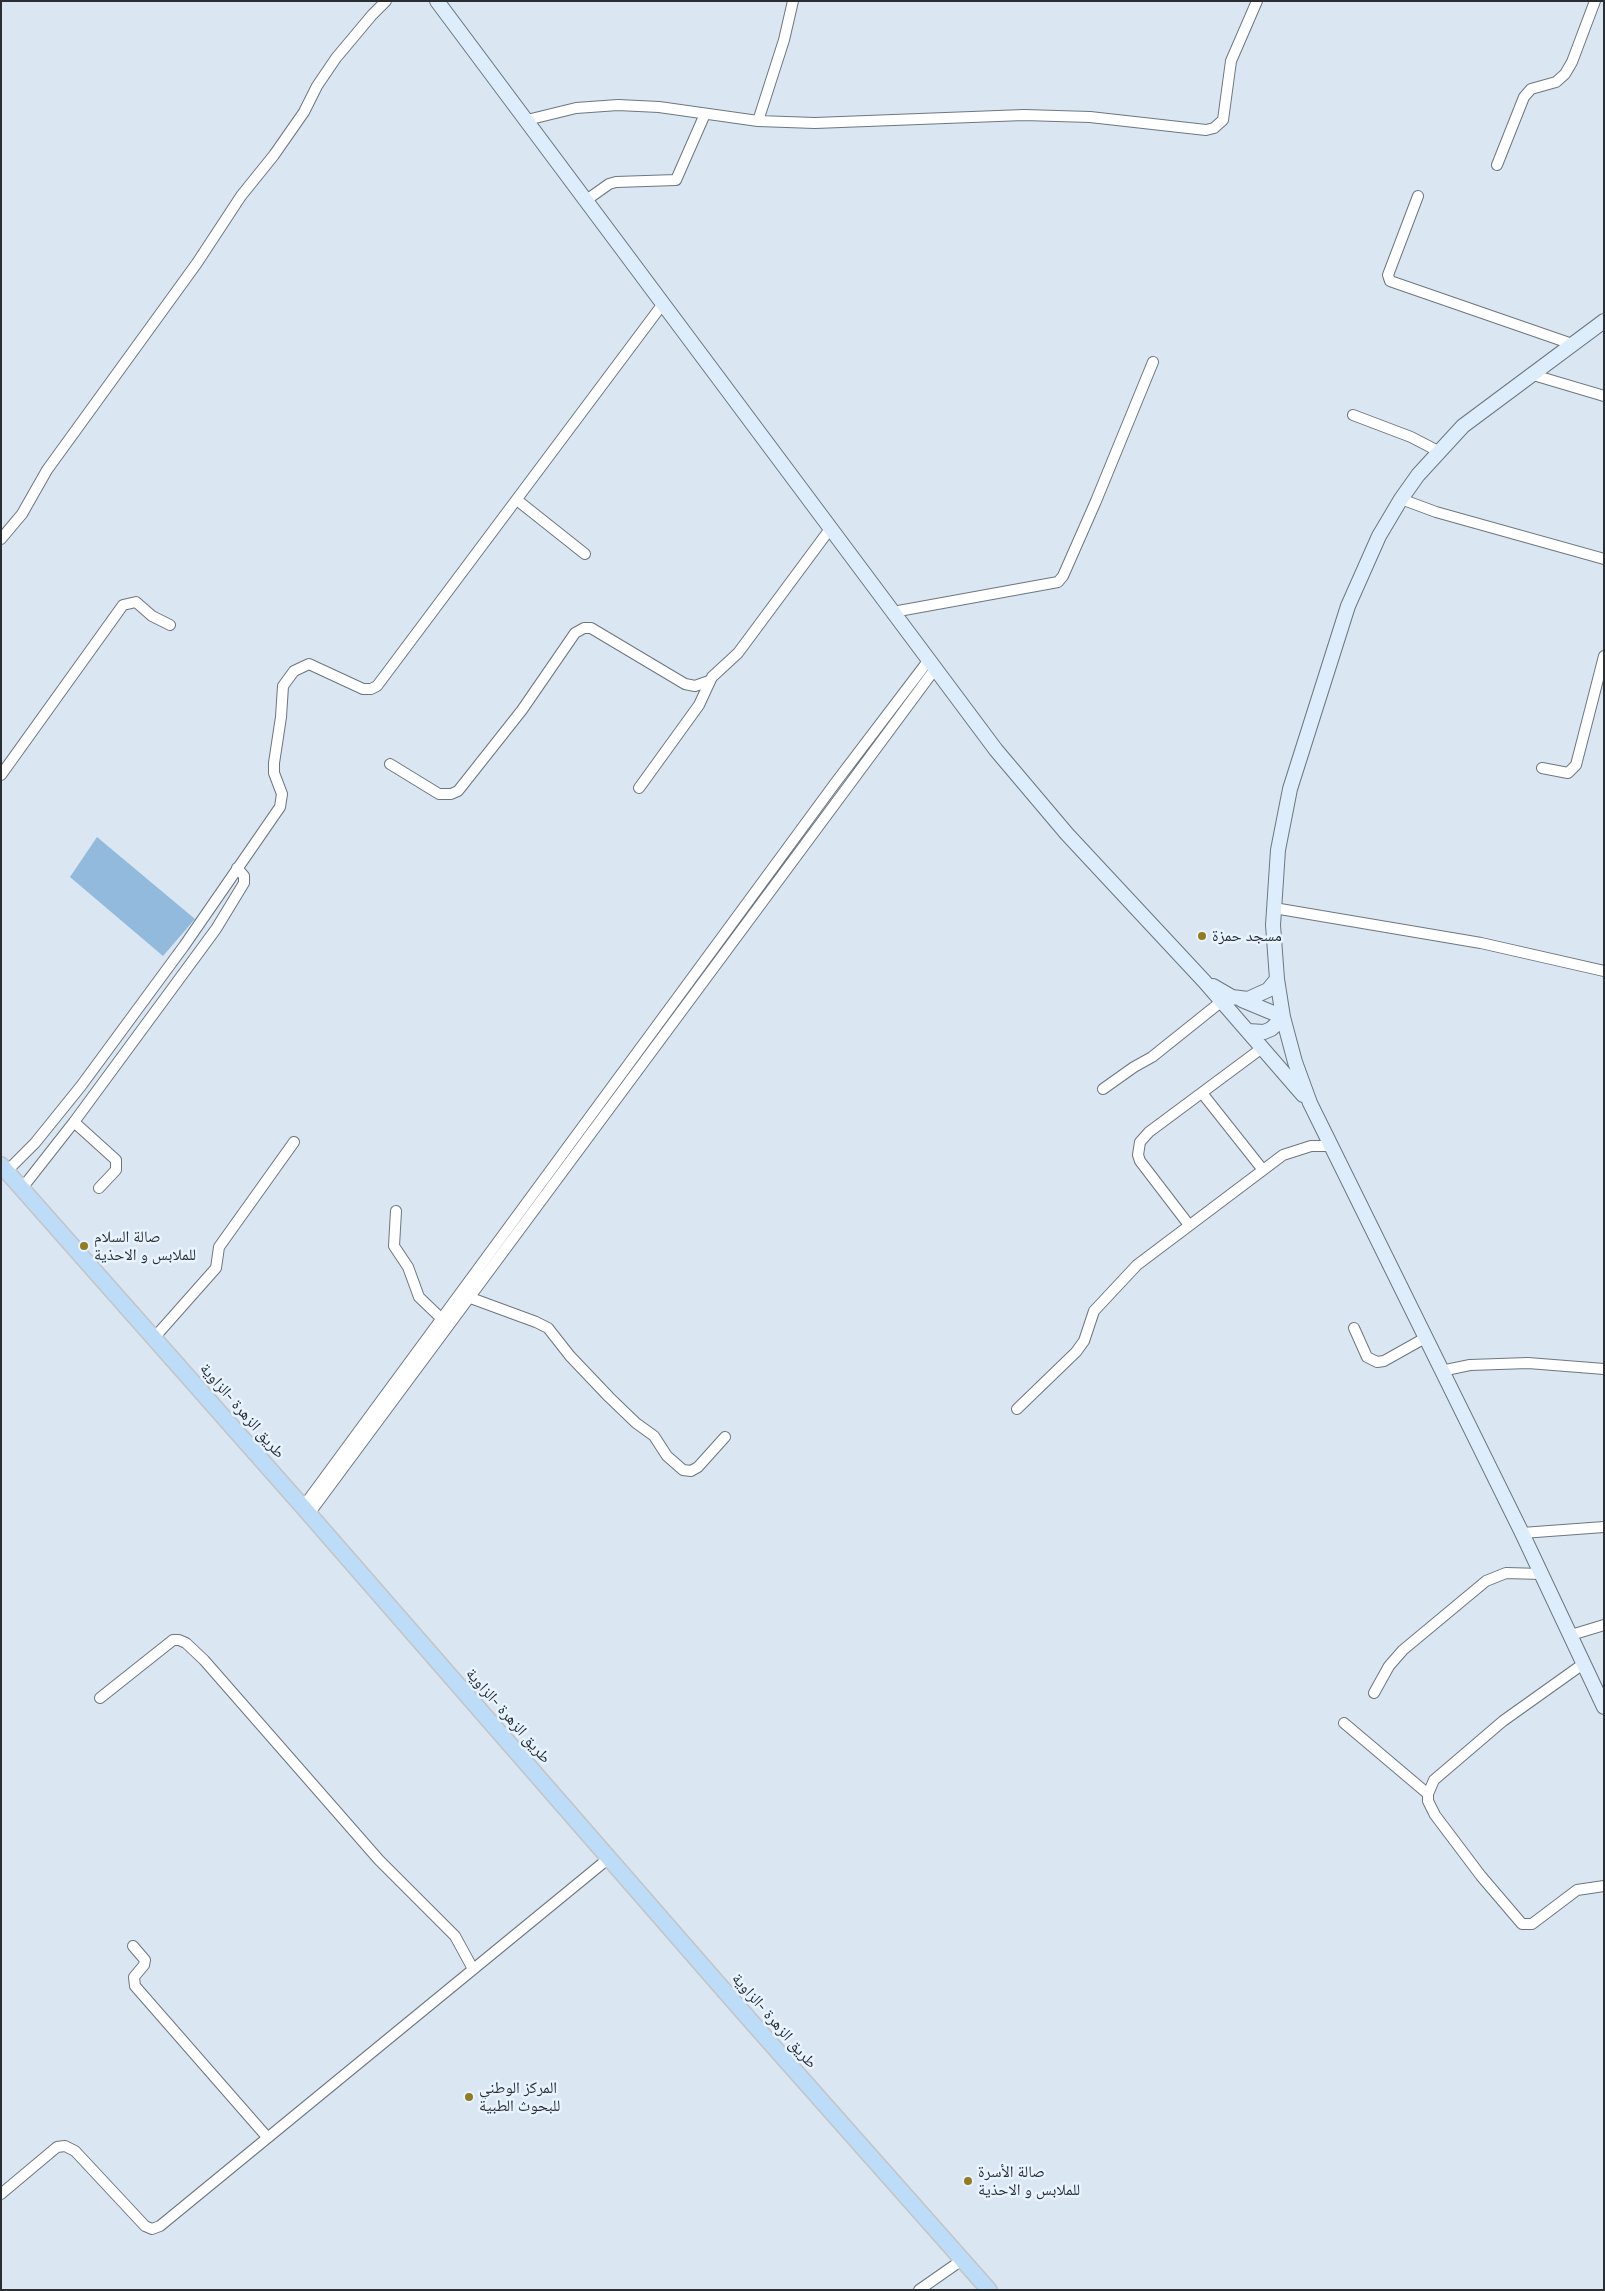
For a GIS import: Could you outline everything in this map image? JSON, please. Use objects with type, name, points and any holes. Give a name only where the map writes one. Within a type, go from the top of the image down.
[{"type":"main road","points":[[436,1],[996,750],[1067,834],[1204,981],[1310,1102]]},
{"type":"main road","points":[[1604,321],[1530,374],[1463,426],[1438,452],[1401,499],[1379,536],[1354,591],[1326,673],[1285,810],[1278,850],[1274,908],[1277,979],[1283,1017],[1295,1062],[1310,1102],[1542,1574],[1604,1707]]},
{"type":"main road","points":[[1241,999],[1262,994],[1277,979]]},
{"type":"main road","points":[[1204,981],[1224,993],[1283,1017]]},
{"type":"main road","points":[[1248,1031],[1264,1032],[1272,1029],[1283,1017]]},
{"type":"main road","name":"طريق الزهرة -الزاوية","points":[[4,1168],[23,1187],[989,2290]]},
{"type":"street","points":[[1,539],[22,514],[47,470],[197,264],[241,196],[274,155],[304,112],[317,86],[336,58],[386,1]]},
{"type":"street","points":[[758,121],[784,40],[793,1]]},
{"type":"street","points":[[526,120],[576,108],[618,105],[659,107],[758,121],[815,123],[1034,116],[1090,117],[1196,130],[1214,128],[1223,120],[1231,60],[1257,1]]},
{"type":"street","points":[[1497,165],[1524,97],[1531,89],[1556,82],[1565,74],[1572,62],[1595,1]]},
{"type":"street","points":[[585,201],[609,184],[616,182],[676,180],[704,114]]},
{"type":"street","points":[[1418,196],[1388,275],[1390,281],[1572,344]]},
{"type":"street","points":[[4,1168],[50,1126],[184,946],[236,868],[280,807],[282,794],[274,773],[274,763],[281,717],[283,686],[294,671],[309,664],[363,689],[374,688],[662,305]]},
{"type":"street","points":[[892,612],[1058,582],[1063,576],[1096,501],[1153,362]]},
{"type":"street","points":[[1530,374],[1604,396]]},
{"type":"street","points":[[1353,415],[1411,436],[1438,452]]},
{"type":"street","points":[[1401,499],[1436,512],[1604,559]]},
{"type":"street","points":[[517,500],[585,554]]},
{"type":"street","points":[[390,764],[439,794],[447,795],[458,791],[522,710],[575,633],[584,628],[591,628],[685,684],[700,685],[709,681],[738,653],[830,529]]},
{"type":"street","points":[[1,775],[123,605],[136,602],[152,616],[170,625]]},
{"type":"street","points":[[1542,768],[1568,773],[1576,765],[1604,656]]},
{"type":"street","points":[[444,1321],[468,1297],[931,665]]},
{"type":"street","points":[[306,1510],[842,774],[931,665]]},
{"type":"street","points":[[639,788],[699,705],[709,681]]},
{"type":"street","points":[[23,1187],[74,1122],[216,929],[244,883],[244,876],[236,868]]},
{"type":"street","points":[[1274,908],[1480,943],[1604,971]]},
{"type":"street","points":[[1103,1090],[1156,1054],[1222,1001]]},
{"type":"street","points":[[1189,1225],[1140,1161],[1138,1148],[1144,1136],[1262,1048]]},
{"type":"street","points":[[1202,1093],[1263,1170]]},
{"type":"street","points":[[74,1122],[116,1160],[116,1170],[99,1188]]},
{"type":"street","points":[[50,1126],[64,1135]]},
{"type":"street","points":[[154,1338],[216,1268],[219,1247],[294,1142]]},
{"type":"street","points":[[1017,1409],[1076,1352],[1084,1341],[1094,1311],[1126,1274],[1189,1225],[1291,1151],[1311,1146],[1331,1146]]},
{"type":"street","points":[[396,1211],[394,1246],[408,1266],[419,1297],[444,1321]]},
{"type":"street","points":[[468,1297],[548,1328],[570,1356],[636,1423],[654,1436],[667,1456],[683,1470],[691,1471],[698,1467],[725,1436]]},
{"type":"street","points":[[1354,1328],[1367,1357],[1377,1362],[1384,1361],[1425,1338]]},
{"type":"street","points":[[1441,1370],[1470,1365],[1528,1363],[1604,1369]]},
{"type":"street","points":[[1522,1533],[1604,1527]]},
{"type":"street","points":[[1374,1693],[1389,1666],[1399,1654],[1486,1581],[1506,1573],[1542,1574]]},
{"type":"street","points":[[1571,1635],[1604,1625]]},
{"type":"street","points":[[100,1698],[173,1640],[186,1643],[204,1660],[379,1860],[455,1936],[473,1969]]},
{"type":"street","points":[[1583,1664],[1516,1712],[1434,1780],[1428,1794],[1428,1801],[1435,1815],[1491,1888],[1522,1924],[1532,1924],[1577,1890],[1604,1886]]},
{"type":"street","points":[[1344,1723],[1428,1794]]},
{"type":"street","points":[[1,2194],[58,2147],[65,2146],[75,2151],[146,2226],[152,2229],[160,2226],[609,1858]]},
{"type":"street","points":[[133,1946],[145,1960],[134,1977],[135,1986],[267,2137]]},
{"type":"street","points":[[919,2290],[962,2260]]},
{"type":"shaded area","points":[[97,837],[195,919],[163,956],[70,877]]},
{"type":"place","name":"مسجد حمزة","points":[[1202,936]]},
{"type":"place","name":"صالة السلام للملابس و الاحذية","points":[[84,1246]]},
{"type":"place","name":"المركز الوطني للبحوث الطبية","points":[[469,2097]]},
{"type":"place","name":"صالة الأسرة للملابس و الاحذية","points":[[968,2181]]}]
